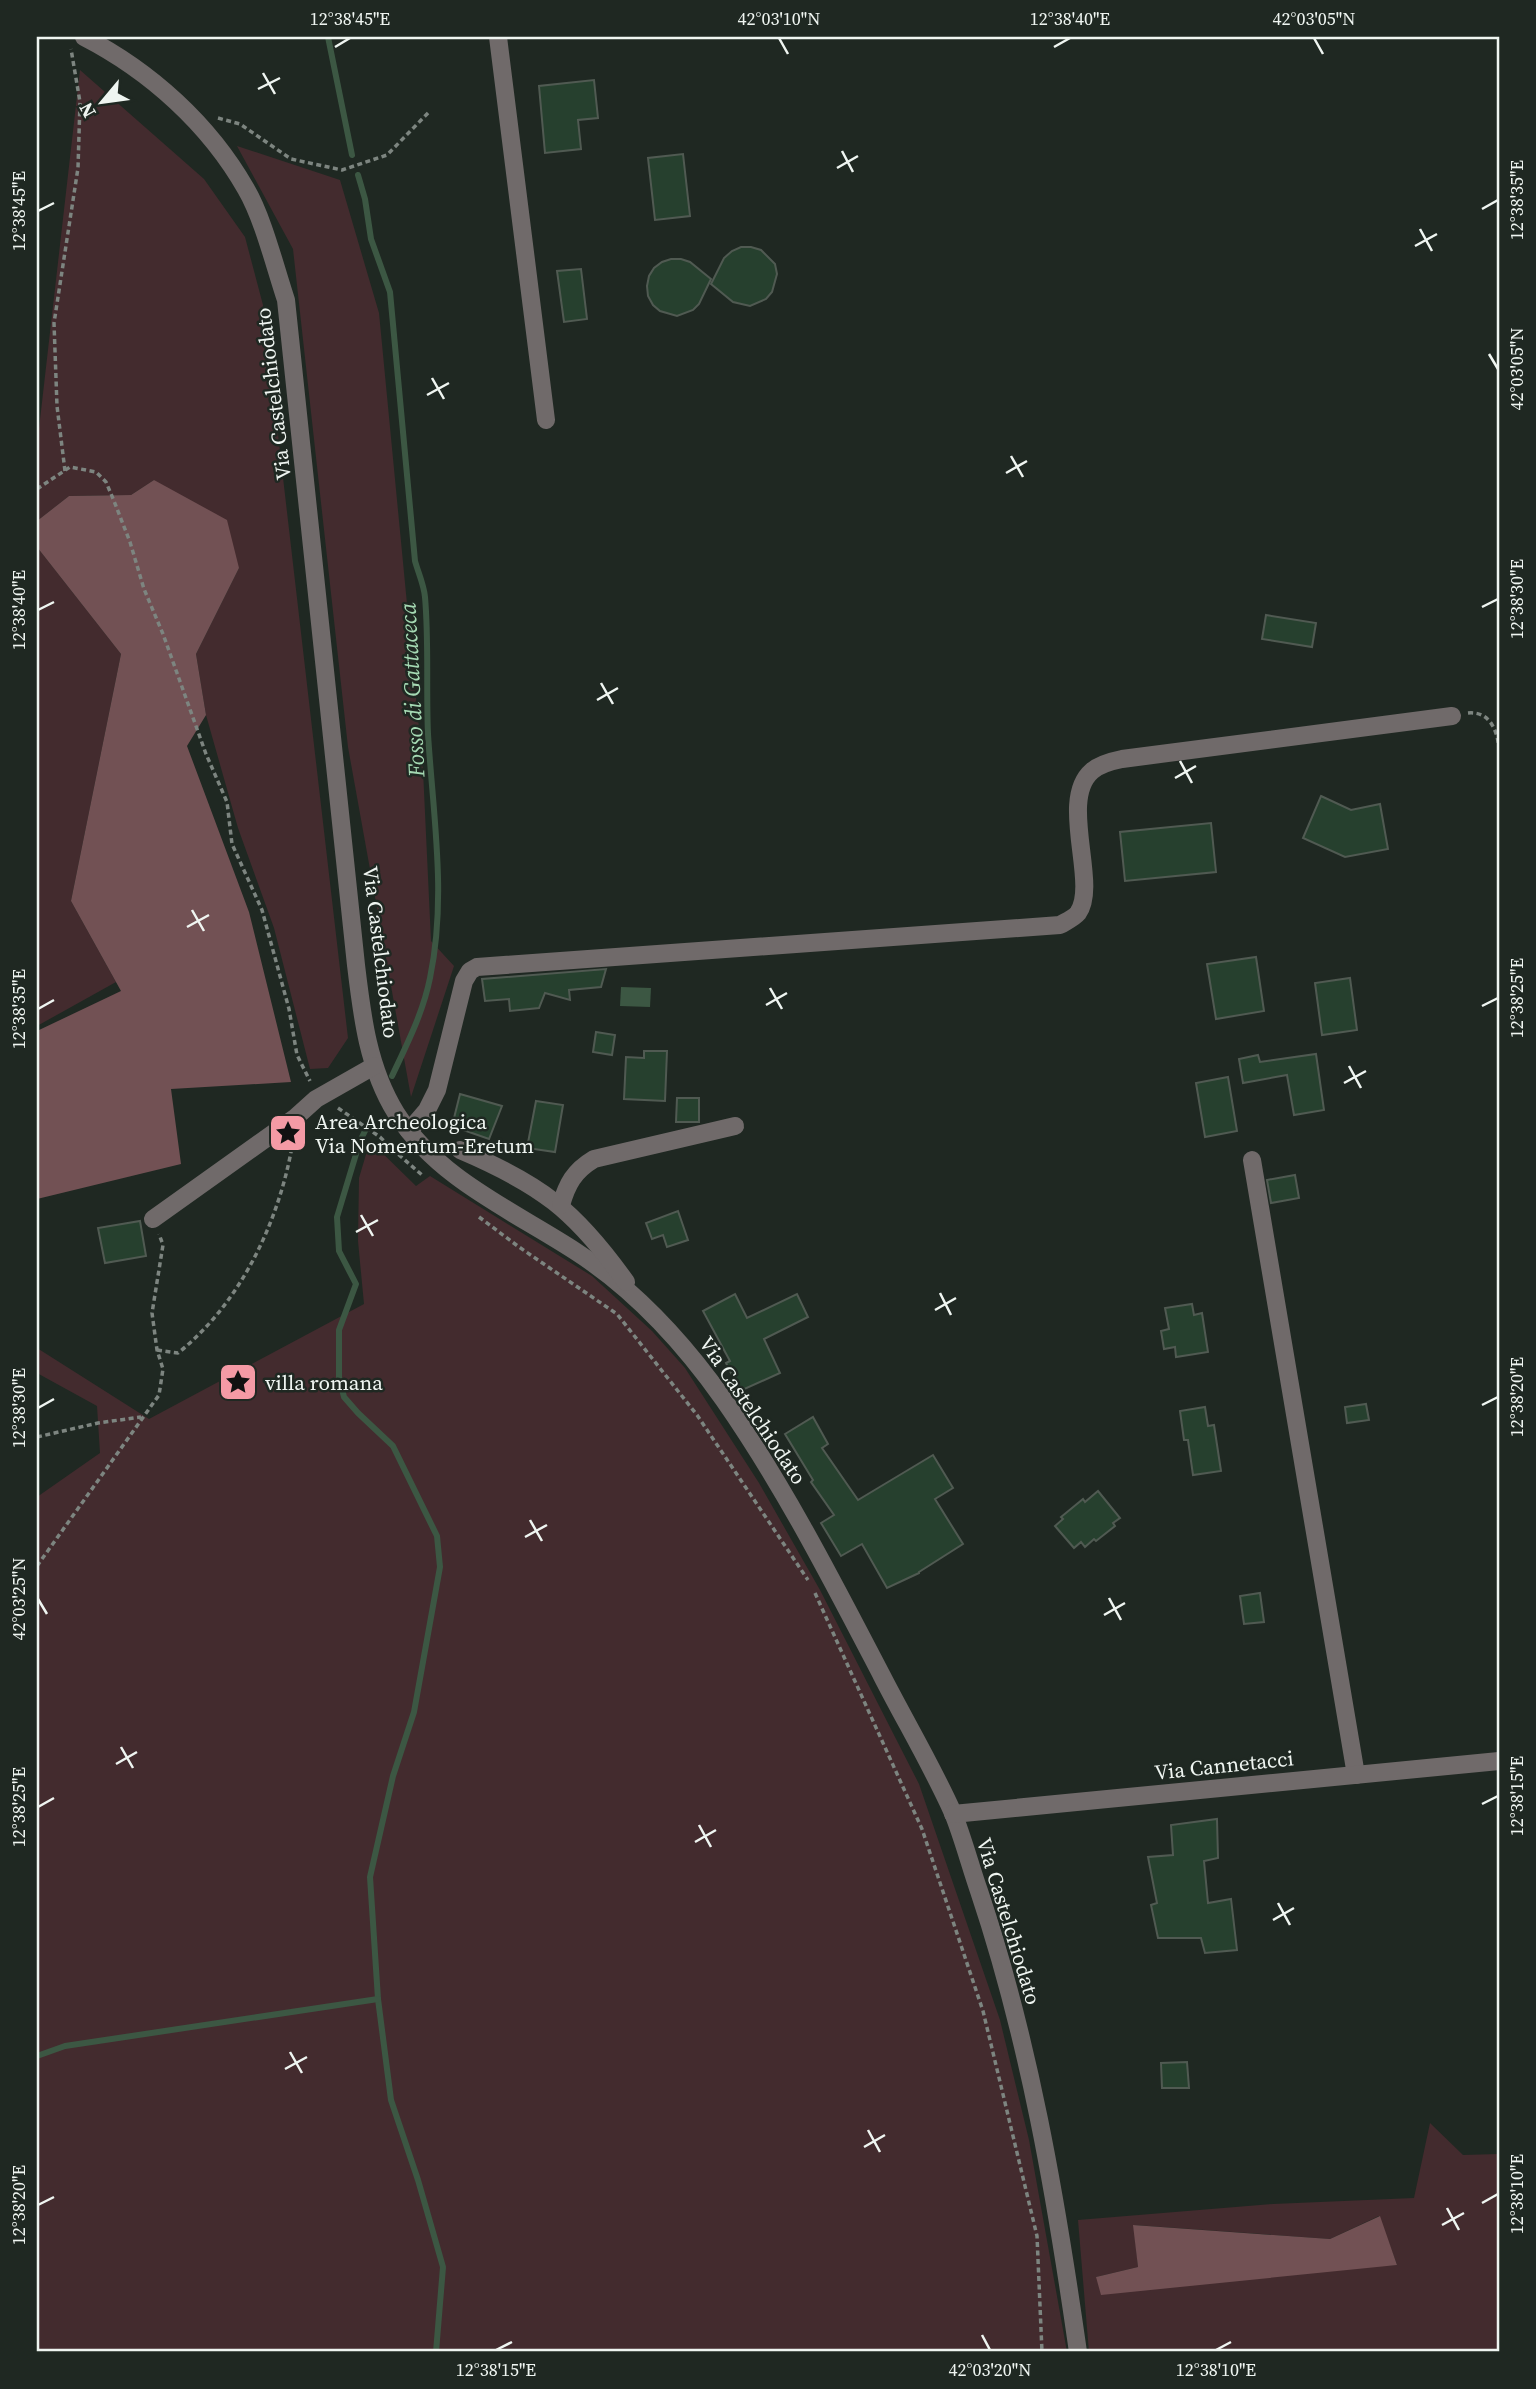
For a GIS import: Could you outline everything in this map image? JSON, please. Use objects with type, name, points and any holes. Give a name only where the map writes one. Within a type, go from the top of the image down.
[{"type":"street","name":"Via Castelchiodato","points":[[84,37],[143,73],[183,107],[213,140],[247,190],[270,248],[286,300],[358,975],[365,1030],[374,1066],[396,1112],[409,1131],[435,1159],[497,1204],[610,1275],[674,1335],[729,1408],[835,1585],[953,1814],[998,1946],[1026,2062],[1065,2265],[1078,2352]]},
{"type":"street","points":[[498,37],[546,419]]},
{"type":"street","points":[[409,1131],[427,1110],[437,1090],[466,977],[473,968],[485,965],[1060,925],[1077,915],[1084,899],[1079,829],[1080,797],[1086,779],[1100,766],[1122,758],[1452,716]]},
{"type":"street","points":[[153,1219],[316,1099],[374,1066]]},
{"type":"street","points":[[561,1205],[573,1176],[594,1159],[735,1126]]},
{"type":"street","points":[[460,1150],[521,1178],[561,1205],[592,1236],[640,1301]]},
{"type":"street","points":[[1252,1160],[1356,1775]]},
{"type":"street","name":"Via Cannetacci","points":[[953,1814],[1499,1761]]},
{"type":"path","points":[[65,471],[57,406],[54,323],[78,168],[80,102],[69,37]]},
{"type":"path","points":[[217,117],[240,124],[291,159],[342,170],[387,155],[429,112]]},
{"type":"path","points":[[37,489],[70,467],[96,471],[106,482],[206,754],[227,802],[232,844],[262,910],[289,1009],[297,1055],[316,1099]]},
{"type":"path","points":[[1452,716],[1472,712],[1483,715],[1494,727],[1499,748]]},
{"type":"path","points":[[157,1350],[178,1353],[198,1337],[240,1282],[260,1247],[276,1206],[290,1159],[296,1116]]},
{"type":"path","points":[[37,1566],[159,1395],[163,1369],[157,1350],[152,1313],[163,1245],[153,1219]]},
{"type":"path","points":[[550,1266],[617,1314],[697,1415],[810,1583],[882,1737],[922,1829],[983,2011],[1037,2236],[1042,2352]]},
{"type":"path","points":[[37,1437],[98,1423],[143,1417]]},
{"type":"shaded area","points":[[80,70],[204,179],[245,237],[263,305],[348,1038],[328,1068],[310,1069],[274,928],[238,828],[206,715],[196,654],[239,568],[154,480],[131,495],[69,496],[37,521],[37,446]]},
{"type":"shaded area","points":[[237,146],[340,180],[379,313],[423,770],[431,941],[454,966],[411,1097],[348,747],[293,249]]},
{"type":"shaded area","points":[[154,480],[227,520],[239,568],[196,654],[206,715],[187,746],[249,912],[291,1082],[171,1089],[181,1164],[37,1199],[37,1031],[121,991],[71,901],[121,654],[37,547],[37,521],[69,496],[131,495]]},
{"type":"shaded area","points":[[37,547],[121,654],[71,901],[116,982],[37,1026]]},
{"type":"shaded area","points":[[621,987],[651,988],[650,1007],[620,1006]]},
{"type":"shaded area","points":[[370,1141],[416,1186],[430,1176],[592,1276],[652,1331],[685,1368],[759,1483],[820,1590],[919,1784],[1000,2020],[1029,2140],[1067,2352],[37,2352],[37,1497],[100,1453],[97,1406],[37,1373],[37,1348],[149,1419],[364,1304],[358,1241],[359,1178]]},
{"type":"shaded area","points":[[1430,2123],[1463,2155],[1499,2154],[1499,2352],[1089,2352],[1078,2220],[1273,2204],[1414,2198]],"holes":[[[1379,2216],[1397,2265],[1096,2277],[1138,2267],[1134,2225],[1330,2239]]]},
{"type":"shaded area","points":[[1380,2216],[1397,2265],[1101,2295],[1096,2277],[1138,2267],[1133,2225],[1330,2239]]},
{"type":"building","points":[[594,80],[598,118],[578,120],[581,149],[545,153],[539,86]]},
{"type":"building","points":[[683,154],[690,216],[655,220],[648,158]]},
{"type":"building","points":[[741,247],[761,250],[775,264],[777,274],[772,292],[766,299],[750,306],[733,302],[711,284],[724,258]]},
{"type":"building","points":[[671,259],[690,262],[711,279],[699,304],[693,310],[677,316],[660,311],[648,296],[649,276],[654,268]]},
{"type":"building","points":[[581,269],[587,319],[564,322],[557,271]]},
{"type":"building","points":[[1266,615],[1316,623],[1312,647],[1262,639]]},
{"type":"building","points":[[1321,796],[1351,810],[1380,804],[1388,849],[1345,857],[1303,838]]},
{"type":"building","points":[[1211,823],[1216,872],[1125,881],[1120,832]]},
{"type":"building","points":[[1256,957],[1264,1011],[1216,1019],[1207,964]]},
{"type":"building","points":[[606,969],[601,987],[569,990],[570,1000],[545,993],[539,1008],[510,1011],[509,999],[485,1001],[482,979]]},
{"type":"building","points":[[1350,978],[1357,1030],[1322,1035],[1315,983]]},
{"type":"building","points":[[596,1032],[615,1035],[612,1055],[593,1052]]},
{"type":"building","points":[[644,1051],[667,1051],[665,1101],[624,1099],[626,1057],[644,1058]]},
{"type":"building","points":[[1316,1054],[1324,1110],[1294,1115],[1287,1075],[1243,1083],[1239,1059],[1258,1055],[1260,1062]]},
{"type":"building","points":[[1228,1077],[1237,1131],[1205,1137],[1196,1083]]},
{"type":"building","points":[[460,1094],[502,1106],[489,1139],[452,1126]]},
{"type":"building","points":[[677,1098],[699,1098],[699,1122],[676,1122]]},
{"type":"building","points":[[536,1101],[563,1105],[555,1152],[527,1148]]},
{"type":"building","points":[[1295,1175],[1299,1198],[1271,1203],[1267,1180]]},
{"type":"building","points":[[678,1211],[688,1240],[667,1247],[663,1235],[652,1239],[646,1223]]},
{"type":"building","points":[[140,1221],[146,1256],[105,1263],[98,1228]]},
{"type":"building","points":[[735,1294],[747,1318],[797,1294],[808,1317],[764,1339],[780,1373],[740,1391],[726,1363],[730,1361],[703,1311]]},
{"type":"building","points":[[1192,1304],[1194,1315],[1202,1313],[1208,1352],[1176,1357],[1175,1347],[1164,1349],[1161,1331],[1169,1329],[1165,1308]]},
{"type":"building","points":[[1366,1404],[1369,1420],[1347,1423],[1345,1407]]},
{"type":"building","points":[[1205,1407],[1208,1426],[1214,1425],[1221,1471],[1193,1475],[1180,1411]]},
{"type":"building","points":[[813,1417],[828,1444],[822,1448],[858,1500],[933,1455],[953,1488],[935,1499],[963,1544],[919,1573],[887,1588],[862,1544],[841,1556],[821,1523],[834,1515],[811,1482],[813,1480],[785,1434]]},
{"type":"building","points":[[1098,1491],[1120,1518],[1113,1523],[1115,1526],[1096,1541],[1094,1539],[1085,1547],[1081,1542],[1074,1548],[1055,1526],[1063,1519],[1061,1517],[1083,1499],[1085,1502]]},
{"type":"building","points":[[1260,1593],[1264,1622],[1244,1624],[1240,1596]]},
{"type":"building","points":[[1217,1819],[1218,1858],[1204,1861],[1208,1903],[1231,1899],[1237,1950],[1205,1953],[1201,1938],[1158,1938],[1151,1905],[1157,1903],[1148,1857],[1173,1855],[1171,1825]]},
{"type":"building","points":[[1187,2062],[1189,2088],[1162,2088],[1161,2063]]},
{"type":"waterway","name":"Fosso di Gattaceca","points":[[328,37],[352,155]]},
{"type":"waterway","name":"Fosso di Gattaceca","points":[[358,175],[371,239],[390,292],[415,561],[425,597],[428,734],[437,856],[438,917],[430,978],[419,1016],[392,1076]]},
{"type":"waterway","points":[[365,1131],[337,1217],[339,1251],[356,1284],[339,1330],[339,1377],[344,1397],[393,1446],[437,1536],[440,1567],[414,1712],[393,1776],[370,1877],[378,1999],[391,2100],[443,2267],[436,2352]]},
{"type":"waterway","points":[[37,2056],[65,2046],[378,1999]]},
{"type":"place","name":"Area Archeologica Via Nomentum-Eretum","points":[[288,1133]]},
{"type":"place","name":"villa romana","points":[[238,1382]]}]
